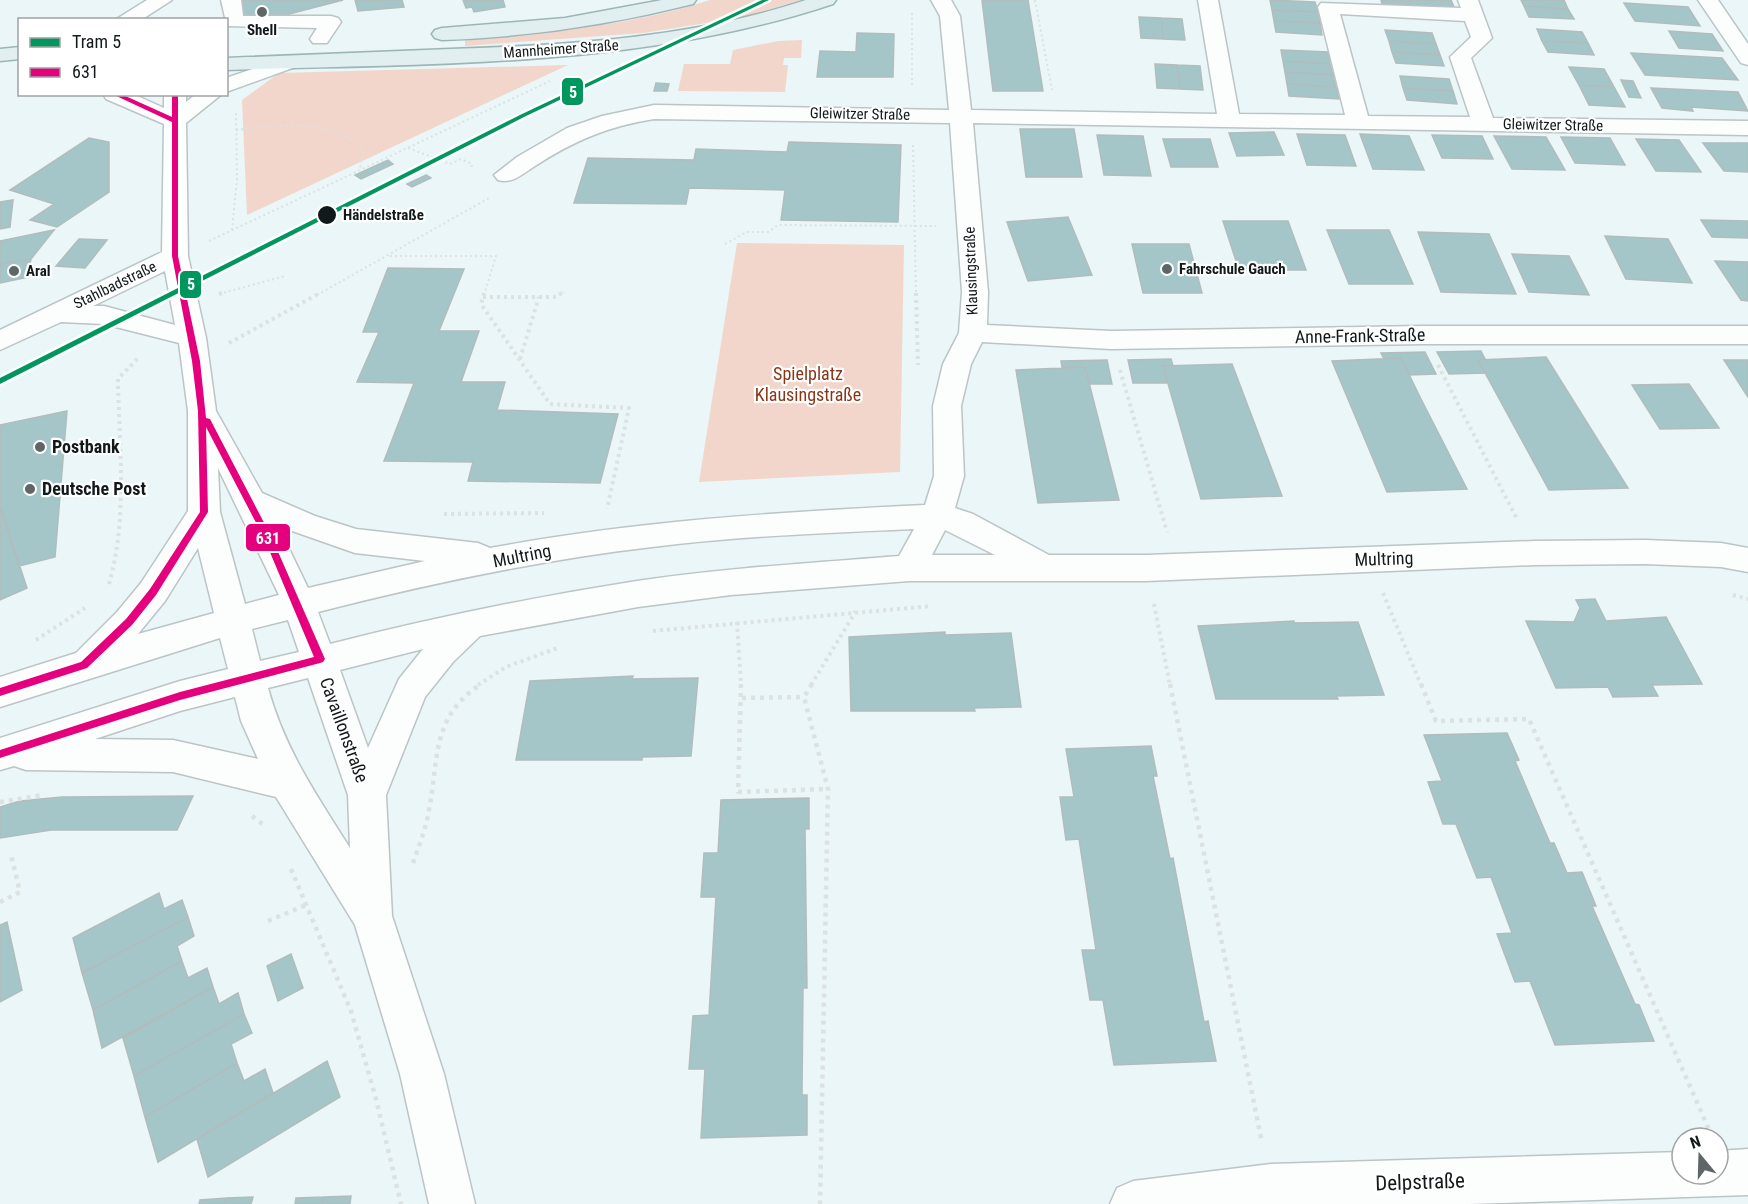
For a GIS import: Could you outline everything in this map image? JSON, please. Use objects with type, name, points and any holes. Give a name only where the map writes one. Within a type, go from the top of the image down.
[{"type":"main road","name":"Mannheimer Straße","points":[[423,35],[549,24],[636,11],[686,0]]},
{"type":"main road","name":"Mannheimer Straße","points":[[228,64],[512,53],[626,45],[713,32],[767,19],[826,0]]},
{"type":"main road","points":[[228,41],[343,38]]},
{"type":"main road","points":[[0,55],[18,53]]},
{"type":"street","points":[[231,0],[234,22],[331,22],[320,39]]},
{"type":"street","name":"Klausingstraße","points":[[894,569],[937,516],[949,476],[947,406],[957,364],[973,333],[975,292],[961,116],[950,16],[941,0]]},
{"type":"street","points":[[1208,0],[1229,119]]},
{"type":"street","points":[[131,18],[172,3]]},
{"type":"street","points":[[1358,122],[1329,7],[1471,7],[1482,38],[1460,57],[1484,124]]},
{"type":"street","points":[[1713,8],[1742,17]]},
{"type":"street","points":[[1713,8],[1748,59]]},
{"type":"street","name":"Mannheimer Straße","points":[[231,94],[291,62]]},
{"type":"street","points":[[119,96],[175,121],[208,96]]},
{"type":"street","name":"Cavaillonstraße","points":[[175,96],[175,256],[185,301],[185,343],[202,411],[204,512],[259,721],[288,784],[372,917],[422,1074],[452,1204]]},
{"type":"street","name":"Gleiwitzer Straße","points":[[506,175],[562,137],[600,122],[654,112],[1748,128]]},
{"type":"street","name":"Stahlbadstraße","points":[[0,341],[175,256]]},
{"type":"street","name":"Stahlbadstraße","points":[[54,314],[104,315],[185,343]]},
{"type":"street","name":"Anne-Frank-Straße","points":[[973,333],[1111,340],[1423,335],[1748,335]]},
{"type":"street","name":"Cavaillonstraße","points":[[202,411],[251,501],[299,604],[367,795],[372,917]]},
{"type":"street","points":[[251,501],[304,524],[355,541],[508,558]]},
{"type":"street","points":[[84,665],[135,615],[153,592],[204,512]]},
{"type":"street","name":"Multring","points":[[0,693],[84,665],[232,621],[299,604],[508,558],[611,540],[714,528],[937,516],[962,522],[1047,569]]},
{"type":"street","name":"Multring","points":[[0,754],[99,721],[320,659],[470,624],[638,594],[731,582],[894,569],[1162,567],[1535,553],[1734,557]]},
{"type":"street","name":"Cavaillonstraße","points":[[367,795],[411,689],[441,652],[470,624]]},
{"type":"street","points":[[0,754],[173,756],[236,769],[288,784]]},
{"type":"street","points":[[1730,1173],[1748,1172]]},
{"type":"street","name":"Delpstraße","points":[[1133,1204],[1271,1187],[1670,1175]]},
{"type":"path","points":[[1035,0],[1057,117]]},
{"type":"path","points":[[912,7],[918,376]]},
{"type":"path","points":[[175,256],[556,78]]},
{"type":"path","points":[[231,94],[236,130],[237,179],[232,230]]},
{"type":"path","points":[[236,130],[315,125],[335,129],[354,138],[363,148],[360,170]]},
{"type":"path","points":[[408,148],[450,164],[461,159],[472,164],[471,174]]},
{"type":"path","points":[[108,586],[116,565],[119,484],[118,379],[185,343],[390,256],[486,202],[492,194],[486,193]]},
{"type":"path","points":[[725,244],[747,232],[768,232],[778,225],[969,226]]},
{"type":"path","points":[[390,256],[496,256],[481,304],[550,404],[629,408],[606,512]]},
{"type":"path","points":[[185,301],[235,291],[285,276]]},
{"type":"path","points":[[483,297],[554,297],[564,292]]},
{"type":"path","points":[[520,360],[539,297]]},
{"type":"path","points":[[1423,335],[1535,553]]},
{"type":"path","points":[[1111,340],[1162,567],[1271,1187]]},
{"type":"path","points":[[1370,560],[1436,721],[1529,719],[1708,1126]]},
{"type":"path","points":[[820,1204],[828,789],[804,697],[855,612],[894,569]]},
{"type":"path","points":[[731,582],[737,623],[742,698],[738,792],[828,789]]},
{"type":"path","points":[[1371,593],[1395,592]]},
{"type":"path","points":[[1727,593],[1748,599]]},
{"type":"path","points":[[29,642],[38,639],[87,606]]},
{"type":"path","points":[[646,631],[938,606]]},
{"type":"path","points":[[412,868],[429,813],[441,729],[464,695],[506,667],[563,646]]},
{"type":"path","points":[[742,698],[804,697]]},
{"type":"path","points":[[244,811],[270,829]]},
{"type":"path","points":[[0,902],[20,891],[11,855]]},
{"type":"path","points":[[290,865],[351,1011],[376,1099],[400,1204]]},
{"type":"path","points":[[268,921],[306,905]]},
{"type":"green space","points":[[710,0],[801,0],[739,18],[643,33],[465,46],[465,40],[558,31],[619,22]]},
{"type":"green space","points":[[802,40],[801,58],[784,58],[783,65],[788,65],[785,92],[678,91],[684,64],[730,64],[733,50],[778,41]]},
{"type":"green space","points":[[568,65],[247,215],[242,100],[279,73]]},
{"type":"green space","name":"Spielplatz Klausingstraße","points":[[737,243],[904,245],[900,472],[699,482]]},
{"type":"building","name":"Shell","points":[[239,0],[343,0],[270,19],[228,19],[221,4]]},
{"type":"building","points":[[355,0],[402,0],[404,7],[358,11]]},
{"type":"building","points":[[463,0],[503,0],[505,7],[474,12],[472,7],[466,8]]},
{"type":"building","points":[[982,0],[1028,0],[1043,91],[993,91]]},
{"type":"building","points":[[1270,0],[1315,2],[1318,12],[1272,10]]},
{"type":"building","points":[[1381,0],[1451,0],[1454,7],[1382,4]]},
{"type":"building","points":[[1521,0],[1564,0],[1568,9],[1524,6]]},
{"type":"building","points":[[1624,3],[1688,7],[1700,26],[1635,21]]},
{"type":"building","points":[[1524,6],[1568,9],[1574,19],[1529,17]]},
{"type":"building","points":[[1272,10],[1318,12],[1320,23],[1274,21]]},
{"type":"building","points":[[1139,17],[1161,18],[1163,39],[1141,38]]},
{"type":"building","points":[[1161,18],[1182,19],[1185,40],[1163,39]]},
{"type":"building","points":[[1274,21],[1320,23],[1322,35],[1276,32]]},
{"type":"building","points":[[1537,29],[1582,32],[1588,43],[1542,41]]},
{"type":"building","points":[[1385,30],[1432,33],[1436,44],[1389,41]]},
{"type":"building","points":[[1669,31],[1712,34],[1723,51],[1679,48]]},
{"type":"building","points":[[857,33],[894,34],[893,77],[817,77],[820,51],[856,52]]},
{"type":"building","points":[[1389,41],[1436,44],[1440,55],[1392,52]]},
{"type":"building","points":[[1542,41],[1588,43],[1594,55],[1548,52]]},
{"type":"building","points":[[1281,50],[1328,52],[1330,64],[1283,61]]},
{"type":"building","points":[[1392,52],[1440,55],[1444,66],[1396,63]]},
{"type":"building","points":[[1631,53],[1722,58],[1738,80],[1645,75]]},
{"type":"building","points":[[1283,61],[1330,64],[1333,75],[1285,72]]},
{"type":"building","points":[[1155,64],[1177,65],[1180,89],[1157,88]]},
{"type":"building","points":[[1177,65],[1200,66],[1203,90],[1180,89]]},
{"type":"building","points":[[1569,67],[1604,69],[1614,87],[1579,85]]},
{"type":"building","points":[[1285,72],[1333,75],[1336,87],[1287,84]]},
{"type":"building","points":[[1400,76],[1449,79],[1453,91],[1403,88]]},
{"type":"building","points":[[1621,80],[1633,81],[1641,98],[1629,97]]},
{"type":"building","points":[[656,83],[669,84],[667,91],[654,91]]},
{"type":"building","points":[[1287,84],[1336,87],[1339,99],[1289,96]]},
{"type":"building","points":[[1579,85],[1614,87],[1625,107],[1589,105]]},
{"type":"building","points":[[1403,88],[1453,91],[1457,104],[1407,100]]},
{"type":"building","points":[[1651,88],[1738,92],[1748,111],[1691,107],[1693,111],[1662,108]]},
{"type":"building","points":[[1020,129],[1074,129],[1082,177],[1026,177]]},
{"type":"building","points":[[1274,132],[1284,155],[1237,156],[1229,133]]},
{"type":"building","points":[[1297,134],[1345,135],[1356,166],[1307,165]]},
{"type":"building","points":[[1360,134],[1409,136],[1424,170],[1373,169]]},
{"type":"building","points":[[1097,135],[1143,136],[1151,176],[1104,175]]},
{"type":"building","points":[[1432,135],[1482,136],[1493,159],[1442,158]]},
{"type":"building","points":[[1494,136],[1546,137],[1565,170],[1512,169]]},
{"type":"building","points":[[1561,137],[1610,138],[1625,165],[1575,163]]},
{"type":"building","points":[[89,138],[109,142],[109,192],[57,227],[30,220],[54,204],[10,190]]},
{"type":"building","points":[[1163,139],[1210,139],[1218,167],[1171,167]]},
{"type":"building","points":[[1636,139],[1679,140],[1701,172],[1656,171]]},
{"type":"building","points":[[789,142],[901,145],[898,222],[781,220],[785,190],[689,188],[686,204],[574,203],[588,158],[694,160],[696,149],[787,152]]},
{"type":"building","points":[[1703,143],[1748,143],[1748,172],[1724,171]]},
{"type":"building","points":[[388,160],[393,164],[361,179],[355,175]]},
{"type":"building","points":[[426,175],[431,178],[412,187],[407,184]]},
{"type":"building","points":[[13,200],[10,227],[0,229],[0,202]]},
{"type":"building","points":[[1068,217],[1092,275],[1028,281],[1007,222]]},
{"type":"building","points":[[1701,220],[1748,221],[1748,238],[1712,237]]},
{"type":"building","points":[[1223,221],[1288,221],[1306,270],[1239,270]]},
{"type":"building","points":[[54,230],[31,259],[0,264],[0,241]]},
{"type":"building","points":[[1327,230],[1389,230],[1413,284],[1349,284]]},
{"type":"building","points":[[1418,232],[1489,234],[1516,294],[1441,292]]},
{"type":"building","points":[[1605,236],[1668,239],[1692,283],[1626,279]]},
{"type":"building","points":[[79,239],[107,240],[85,268],[56,266]]},
{"type":"building","name":"Fahrschule Gauch","points":[[1132,244],[1189,244],[1202,293],[1143,293]]},
{"type":"building","points":[[1512,254],[1569,256],[1589,295],[1529,292]]},
{"type":"building","name":"Aral","points":[[31,259],[28,277],[0,283],[0,264]]},
{"type":"building","points":[[1715,261],[1748,262],[1748,301],[1741,300]]},
{"type":"building","points":[[388,268],[464,269],[439,331],[479,331],[461,382],[505,382],[497,410],[618,414],[600,483],[468,481],[473,462],[384,461],[414,383],[357,382],[379,332],[363,332]]},
{"type":"building","points":[[1481,351],[1485,359],[1478,360],[1486,373],[1449,374],[1437,352]]},
{"type":"building","points":[[1425,352],[1436,374],[1409,375],[1401,358],[1384,359],[1381,353]]},
{"type":"building","points":[[1546,357],[1628,488],[1549,490],[1478,360]]},
{"type":"building","points":[[1401,358],[1467,489],[1387,492],[1332,361]]},
{"type":"building","points":[[1171,359],[1173,366],[1163,366],[1168,383],[1133,383],[1128,360]]},
{"type":"building","points":[[1107,360],[1112,384],[1089,384],[1085,367],[1062,367],[1061,361]]},
{"type":"building","points":[[1724,360],[1748,360],[1748,397]]},
{"type":"building","points":[[1232,364],[1282,496],[1201,499],[1163,366]]},
{"type":"building","points":[[1085,367],[1119,500],[1038,503],[1016,370]]},
{"type":"building","points":[[1689,384],[1719,428],[1660,429],[1632,385]]},
{"type":"building","name":"Deutsche Post","points":[[67,411],[55,557],[19,566],[0,506],[0,425]]},
{"type":"building","points":[[0,506],[27,588],[0,600]]},
{"type":"building","points":[[1595,599],[1606,621],[1666,617],[1702,684],[1652,685],[1658,696],[1613,697],[1608,687],[1556,688],[1526,621],[1574,622],[1580,608],[1576,600]]},
{"type":"building","points":[[1294,621],[1294,623],[1358,622],[1384,695],[1336,696],[1338,699],[1216,699],[1198,626]]},
{"type":"building","points":[[945,632],[945,635],[1011,633],[1021,707],[974,708],[975,711],[851,711],[849,637]]},
{"type":"building","points":[[633,676],[632,679],[698,678],[691,756],[642,757],[642,760],[516,760],[530,681]]},
{"type":"building","points":[[1507,733],[1519,760],[1515,761],[1550,843],[1554,843],[1567,873],[1582,872],[1596,906],[1592,906],[1635,1004],[1639,1005],[1654,1041],[1555,1045],[1530,981],[1515,982],[1497,934],[1512,933],[1491,877],[1477,878],[1456,824],[1443,824],[1428,782],[1442,781],[1424,735]]},
{"type":"building","points":[[1151,746],[1157,776],[1153,776],[1170,859],[1173,858],[1204,1022],[1208,1021],[1216,1061],[1114,1065],[1103,1000],[1090,1000],[1082,950],[1096,950],[1079,839],[1066,840],[1060,797],[1074,797],[1066,749]]},
{"type":"building","points":[[193,796],[177,830],[51,830],[0,838],[0,807],[20,801],[62,797]]},
{"type":"building","points":[[809,798],[809,829],[805,829],[807,988],[803,988],[802,1095],[807,1095],[807,1135],[701,1138],[705,1069],[689,1069],[693,1016],[709,1015],[716,897],[701,897],[704,853],[718,853],[721,800]]},
{"type":"building","points":[[159,893],[164,909],[182,900],[188,917],[82,973],[73,938]]},
{"type":"building","points":[[188,917],[194,936],[177,946],[182,961],[93,1010],[82,973]]},
{"type":"building","points":[[7,922],[22,990],[0,1002],[0,925]]},
{"type":"building","points":[[291,954],[303,988],[278,1001],[267,966]]},
{"type":"building","points":[[182,961],[188,978],[207,968],[213,987],[102,1048],[93,1010]]},
{"type":"building","points":[[213,987],[219,1004],[238,993],[244,1014],[134,1076],[123,1038]]},
{"type":"building","points":[[244,1014],[252,1033],[231,1044],[237,1063],[145,1117],[134,1076]]},
{"type":"building","points":[[327,1061],[340,1097],[208,1177],[197,1139]]},
{"type":"building","points":[[237,1063],[244,1081],[265,1069],[273,1093],[158,1162],[145,1117]]},
{"type":"building","points":[[351,1196],[350,1204],[322,1204],[324,1197]]},
{"type":"building","points":[[253,1197],[251,1204],[224,1204],[226,1198]]},
{"type":"building","points":[[324,1197],[322,1204],[295,1204],[296,1198]]},
{"type":"building","points":[[226,1198],[224,1204],[199,1204],[200,1200]]},
{"type":"tram line","name":"5","points":[[0,381],[522,116],[766,0]]},
{"type":"transit line","name":"631","points":[[119,96],[175,121]]},
{"type":"transit line","name":"631","points":[[0,692],[84,665],[129,622],[153,592],[204,512],[202,411],[196,361],[175,256],[175,96]]},
{"type":"transit line","name":"631","points":[[207,421],[268,538],[320,659]]},
{"type":"transit line","name":"631","points":[[0,754],[180,696],[320,659]]},
{"type":"place","name":"Shell","points":[[262,12]]},
{"type":"place","name":"Händelstraße","points":[[327,215]]},
{"type":"place","name":"Fahrschule Gauch","points":[[1167,269]]},
{"type":"place","name":"Aral","points":[[14,271]]},
{"type":"place","name":"Postbank","points":[[40,447]]},
{"type":"place","name":"Deutsche Post","points":[[30,489]]}]
